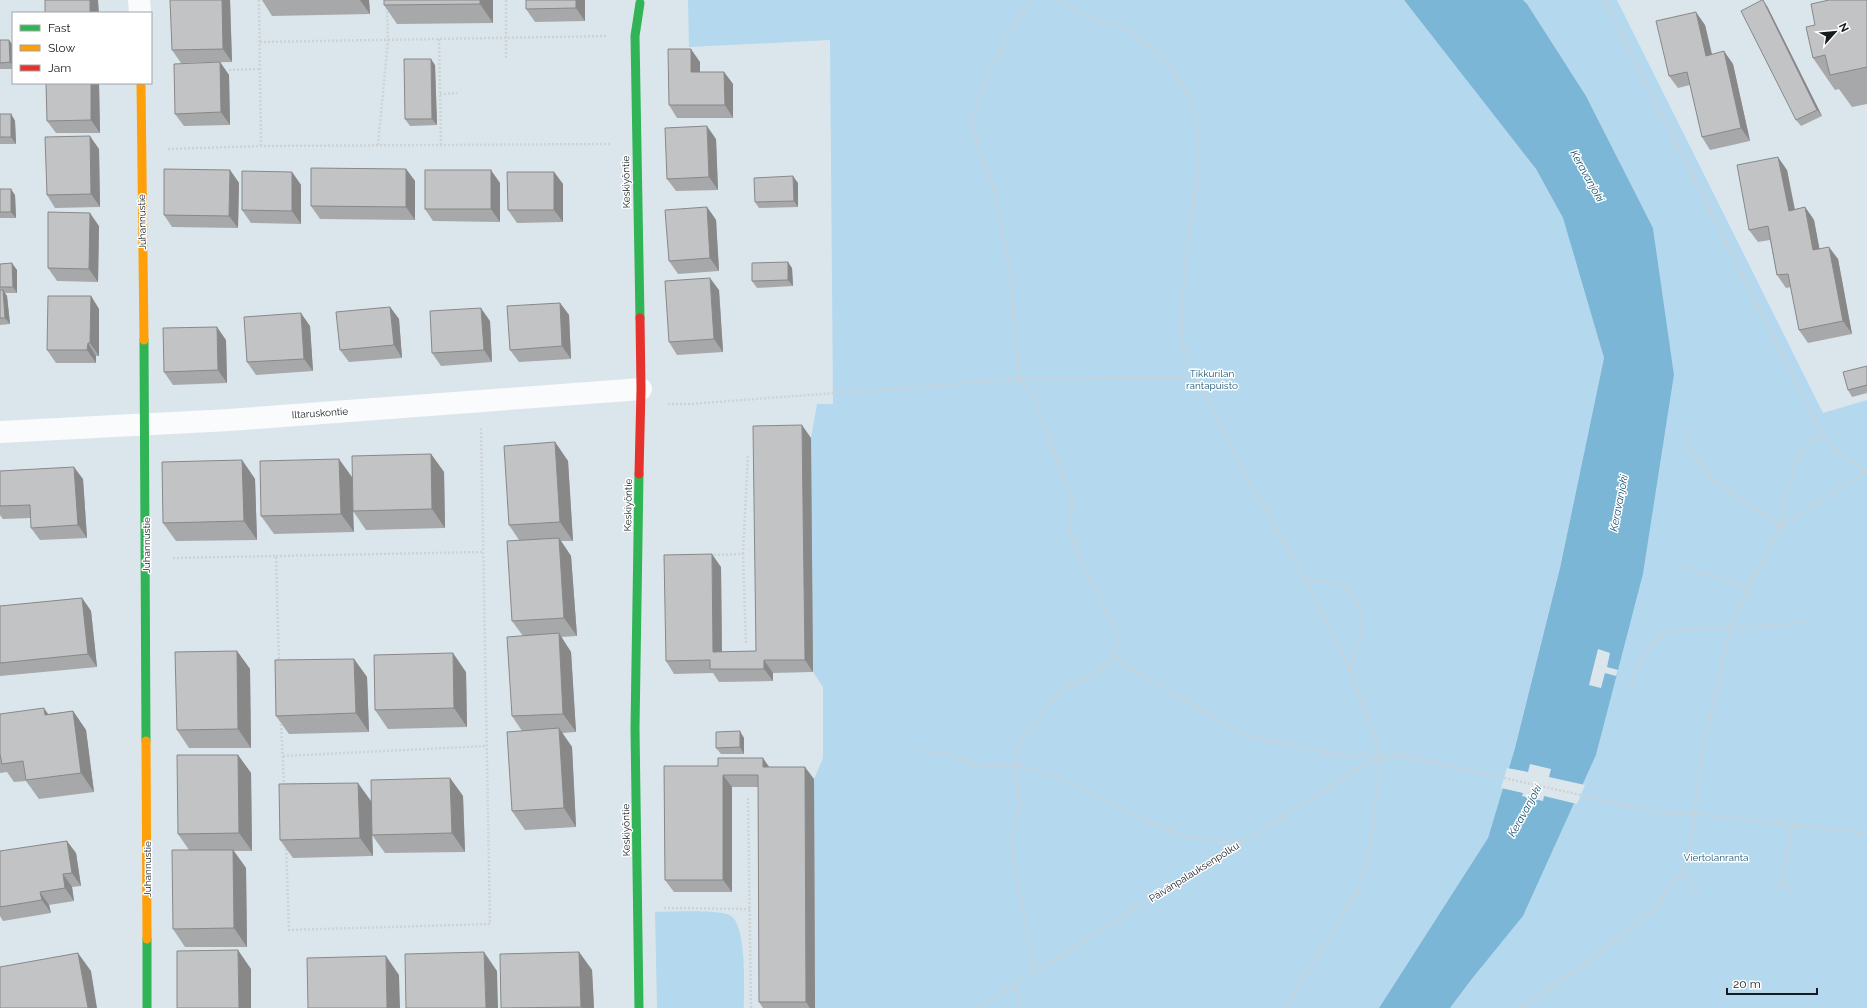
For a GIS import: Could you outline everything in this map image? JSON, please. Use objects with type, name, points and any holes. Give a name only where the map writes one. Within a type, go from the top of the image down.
[{"type":"street","points":[[139,0],[140,12]]},
{"type":"street","name":"Keskiyöntie","points":[[639,1008],[636,728],[641,389],[635,36],[640,4]]},
{"type":"street","name":"Juhannustie","points":[[141,84],[145,424],[147,1008]]},
{"type":"street","name":"Iltaruskontie","points":[[0,432],[229,420],[641,389]]},
{"type":"path","points":[[259,0],[261,146]]},
{"type":"path","points":[[506,0],[506,58]]},
{"type":"path","points":[[1031,0],[1013,26],[986,80],[972,121],[981,155],[994,188],[1011,277],[1019,379],[1033,396],[1072,500],[1070,534],[1089,578],[1120,639],[1114,655],[1098,672],[1061,690],[1018,745],[1015,771],[1020,803],[1012,838],[1014,871],[1034,971]]},
{"type":"path","points":[[1058,0],[1080,14],[1131,32],[1152,47],[1170,65],[1182,84],[1191,103],[1196,119],[1199,143],[1198,172],[1185,266],[1181,328],[1183,346],[1196,377],[1256,493],[1305,580],[1350,670],[1381,757],[1370,852],[1364,874],[1357,892],[1285,1008]]},
{"type":"path","points":[[1605,0],[1823,435],[1846,458],[1866,471],[1781,527]]},
{"type":"path","points":[[378,145],[388,40],[387,7]]},
{"type":"path","points":[[260,42],[635,36]]},
{"type":"path","points":[[439,39],[441,145]]},
{"type":"path","points":[[229,70],[260,68]]},
{"type":"path","points":[[440,94],[457,93]]},
{"type":"path","points":[[142,149],[261,146],[636,144]]},
{"type":"path","points":[[667,404],[690,404],[1019,379],[1196,377]]},
{"type":"path","points":[[286,843],[289,930],[490,924],[480,424]]},
{"type":"path","points":[[1683,429],[1692,454],[1711,478],[1781,527]]},
{"type":"path","points":[[1520,1008],[1554,986],[1624,934],[1648,913],[1683,872],[1690,845],[1704,743],[1730,628],[1748,588],[1781,527],[1784,501],[1799,454],[1810,442],[1823,435]]},
{"type":"path","points":[[746,644],[743,554],[748,454]]},
{"type":"path","points":[[169,558],[483,552]]},
{"type":"path","points":[[706,555],[743,554]]},
{"type":"path","points":[[276,556],[280,668]]},
{"type":"path","points":[[1682,566],[1748,588]]},
{"type":"path","points":[[1305,580],[1319,580],[1336,584],[1350,592],[1360,610],[1363,616],[1360,635],[1350,670]]},
{"type":"path","points":[[1631,687],[1640,663],[1654,642],[1668,634],[1686,629],[1730,628],[1811,622]]},
{"type":"path","points":[[1114,655],[1128,666],[1247,736],[1344,756],[1381,757]]},
{"type":"path","points":[[281,716],[284,788]]},
{"type":"path","points":[[283,756],[487,746]]},
{"type":"path","points":[[920,751],[947,754],[972,764],[994,766],[1016,764],[1046,773],[1180,835],[1220,842],[1245,839]]},
{"type":"path","name":"Päivänpalauksenpolku","points":[[974,1008],[1361,767],[1381,757],[1406,754],[1419,759],[1666,814],[1695,814],[1867,833]]},
{"type":"path","points":[[748,798],[751,1008]]},
{"type":"path","points":[[1775,890],[1782,882],[1792,825]]},
{"type":"path","points":[[1683,872],[1699,895]]},
{"type":"path","points":[[1782,882],[1789,891]]},
{"type":"path","points":[[638,908],[750,909]]},
{"type":"path","points":[[1016,982],[1020,1008]]},
{"type":"green space","name":"Tikkurilan rantapuisto","points":[[688,0],[1404,0],[1536,169],[1563,218],[1604,358],[1560,568],[1515,748],[1488,838],[1379,1008],[815,1008],[814,779],[823,758],[823,687],[813,672],[811,438],[817,404],[833,404],[830,40],[689,47]]},
{"type":"green space","name":"Viertolanranta","points":[[1523,0],[1617,0],[1823,413],[1867,400],[1867,1008],[1450,1008],[1523,916],[1596,755],[1643,574],[1674,376],[1653,228],[1586,96]]},
{"type":"green space","points":[[655,912],[717,912],[731,916],[736,922],[740,932],[744,959],[744,1008],[657,1008]]},
{"type":"water","name":"Keravanjoki","points":[[1404,0],[1523,0],[1527,4],[1586,96],[1653,228],[1674,375],[1643,574],[1596,755],[1523,916],[1450,1008],[1379,1008],[1488,838],[1515,748],[1560,568],[1604,358],[1563,218],[1536,169]]},
{"type":"pier","points":[[1598,649],[1610,653],[1607,667],[1618,670],[1616,676],[1605,673],[1601,688],[1589,685]]},
{"type":"pier","points":[[1530,764],[1551,769],[1549,777],[1585,785],[1577,804],[1544,796],[1543,801],[1522,796],[1523,793],[1501,788],[1507,768],[1528,772]]},
{"type":"building","points":[[45,0],[90,0],[90,12],[45,12]]},
{"type":"building","points":[[170,0],[222,0],[223,49],[172,50]]},
{"type":"building","points":[[384,0],[480,0],[480,4],[384,5]]},
{"type":"building","points":[[526,0],[576,0],[576,8],[526,9]]},
{"type":"building","points":[[1762,0],[1817,110],[1796,120],[1741,11]]},
{"type":"building","points":[[1829,0],[1867,0],[1867,67],[1830,75],[1825,55],[1813,58],[1806,27],[1815,25],[1811,4]]},
{"type":"building","points":[[1696,12],[1706,56],[1724,51],[1741,128],[1702,137],[1687,72],[1669,76],[1656,21]]},
{"type":"building","points":[[0,40],[9,40],[10,62],[0,63]]},
{"type":"building","points":[[668,49],[691,49],[691,72],[724,72],[725,105],[669,105]]},
{"type":"building","points":[[404,59],[431,59],[432,119],[405,119]]},
{"type":"building","points":[[220,62],[221,112],[175,114],[174,64]]},
{"type":"building","points":[[46,84],[91,84],[91,120],[47,121]]},
{"type":"building","points":[[0,114],[11,114],[11,137],[0,137]]},
{"type":"building","points":[[707,126],[709,177],[667,179],[665,128]]},
{"type":"building","points":[[90,136],[91,194],[47,195],[45,137]]},
{"type":"building","points":[[1778,157],[1789,211],[1805,207],[1813,250],[1829,247],[1843,321],[1799,330],[1788,274],[1777,275],[1768,226],[1749,230],[1737,165]]},
{"type":"building","points":[[311,168],[406,169],[406,207],[311,206]]},
{"type":"building","points":[[164,169],[230,170],[229,216],[164,215]]},
{"type":"building","points":[[425,170],[491,170],[491,209],[425,209]]},
{"type":"building","points":[[242,171],[292,172],[292,211],[242,210]]},
{"type":"building","points":[[507,172],[554,172],[554,210],[508,210]]},
{"type":"building","points":[[793,176],[794,201],[755,202],[754,178]]},
{"type":"building","points":[[0,189],[11,189],[11,212],[0,212]]},
{"type":"building","points":[[707,207],[710,258],[669,261],[665,210]]},
{"type":"building","points":[[48,212],[90,213],[89,269],[48,268]]},
{"type":"building","points":[[788,262],[788,280],[752,281],[752,263]]},
{"type":"building","points":[[12,263],[13,287],[0,287],[0,264]]},
{"type":"building","points":[[710,278],[714,339],[669,342],[665,281]]},
{"type":"building","points":[[0,290],[3,290],[5,318],[0,318]]},
{"type":"building","points":[[48,296],[91,296],[90,343],[88,343],[87,350],[47,350]]},
{"type":"building","points":[[560,303],[562,346],[510,350],[507,306]]},
{"type":"building","points":[[390,307],[394,345],[340,350],[336,312]]},
{"type":"building","points":[[481,308],[484,350],[432,353],[430,311]]},
{"type":"building","points":[[301,313],[304,359],[247,362],[244,317]]},
{"type":"building","points":[[217,327],[218,370],[164,372],[163,328]]},
{"type":"building","points":[[1867,366],[1867,385],[1848,390],[1843,372]]},
{"type":"building","points":[[802,425],[805,660],[764,660],[764,669],[710,669],[710,660],[666,661],[664,555],[712,554],[713,652],[756,651],[753,426]]},
{"type":"building","points":[[555,442],[560,522],[509,525],[504,446]]},
{"type":"building","points":[[431,454],[432,509],[353,511],[352,456]]},
{"type":"building","points":[[339,459],[341,514],[261,516],[260,461]]},
{"type":"building","points":[[242,460],[244,521],[163,523],[162,462]]},
{"type":"building","points":[[74,467],[78,525],[31,528],[30,505],[0,506],[0,471]]},
{"type":"building","points":[[559,538],[564,618],[512,621],[507,541]]},
{"type":"building","points":[[82,598],[88,654],[0,663],[0,606]]},
{"type":"building","points":[[559,633],[563,714],[512,716],[507,637]]},
{"type":"building","points":[[237,651],[238,729],[177,730],[175,652]]},
{"type":"building","points":[[453,653],[454,708],[375,710],[374,655]]},
{"type":"building","points":[[354,659],[356,713],[276,716],[275,660]]},
{"type":"building","points":[[44,708],[45,715],[73,711],[81,773],[26,780],[23,761],[2,764],[0,754],[0,714]]},
{"type":"building","points":[[559,728],[564,808],[512,811],[507,732]]},
{"type":"building","points":[[740,731],[740,747],[716,748],[716,732]]},
{"type":"building","points":[[177,755],[238,755],[239,833],[178,834]]},
{"type":"building","points":[[718,758],[763,758],[763,767],[805,767],[806,1002],[759,1002],[758,775],[723,775],[723,880],[665,880],[664,766],[718,766]]},
{"type":"building","points":[[450,778],[452,833],[372,835],[371,780]]},
{"type":"building","points":[[358,783],[360,838],[280,840],[279,784]]},
{"type":"building","points":[[67,841],[72,873],[63,874],[65,888],[40,892],[42,900],[0,907],[0,851]]},
{"type":"building","points":[[172,850],[233,850],[234,928],[173,929]]},
{"type":"building","points":[[238,950],[239,1008],[177,1008],[177,951]]},
{"type":"building","points":[[484,952],[486,1008],[406,1008],[405,954]]},
{"type":"building","points":[[579,952],[581,1007],[501,1008],[500,954]]},
{"type":"building","points":[[78,953],[88,1008],[0,1008],[0,967]]},
{"type":"building","points":[[386,956],[387,1008],[308,1008],[307,958]]},
{"type":"traffic: fast","points":[[640,3],[635,36],[640,318]]},
{"type":"traffic: fast","points":[[144,340],[146,741]]},
{"type":"traffic: fast","points":[[639,474],[635,728],[639,1008]]},
{"type":"traffic: fast","points":[[147,939],[147,1008]]},
{"type":"traffic: slow","points":[[141,84],[144,340]]},
{"type":"traffic: slow","points":[[146,741],[147,939]]},
{"type":"traffic: jam","points":[[639,474],[641,389],[640,318]]}]
